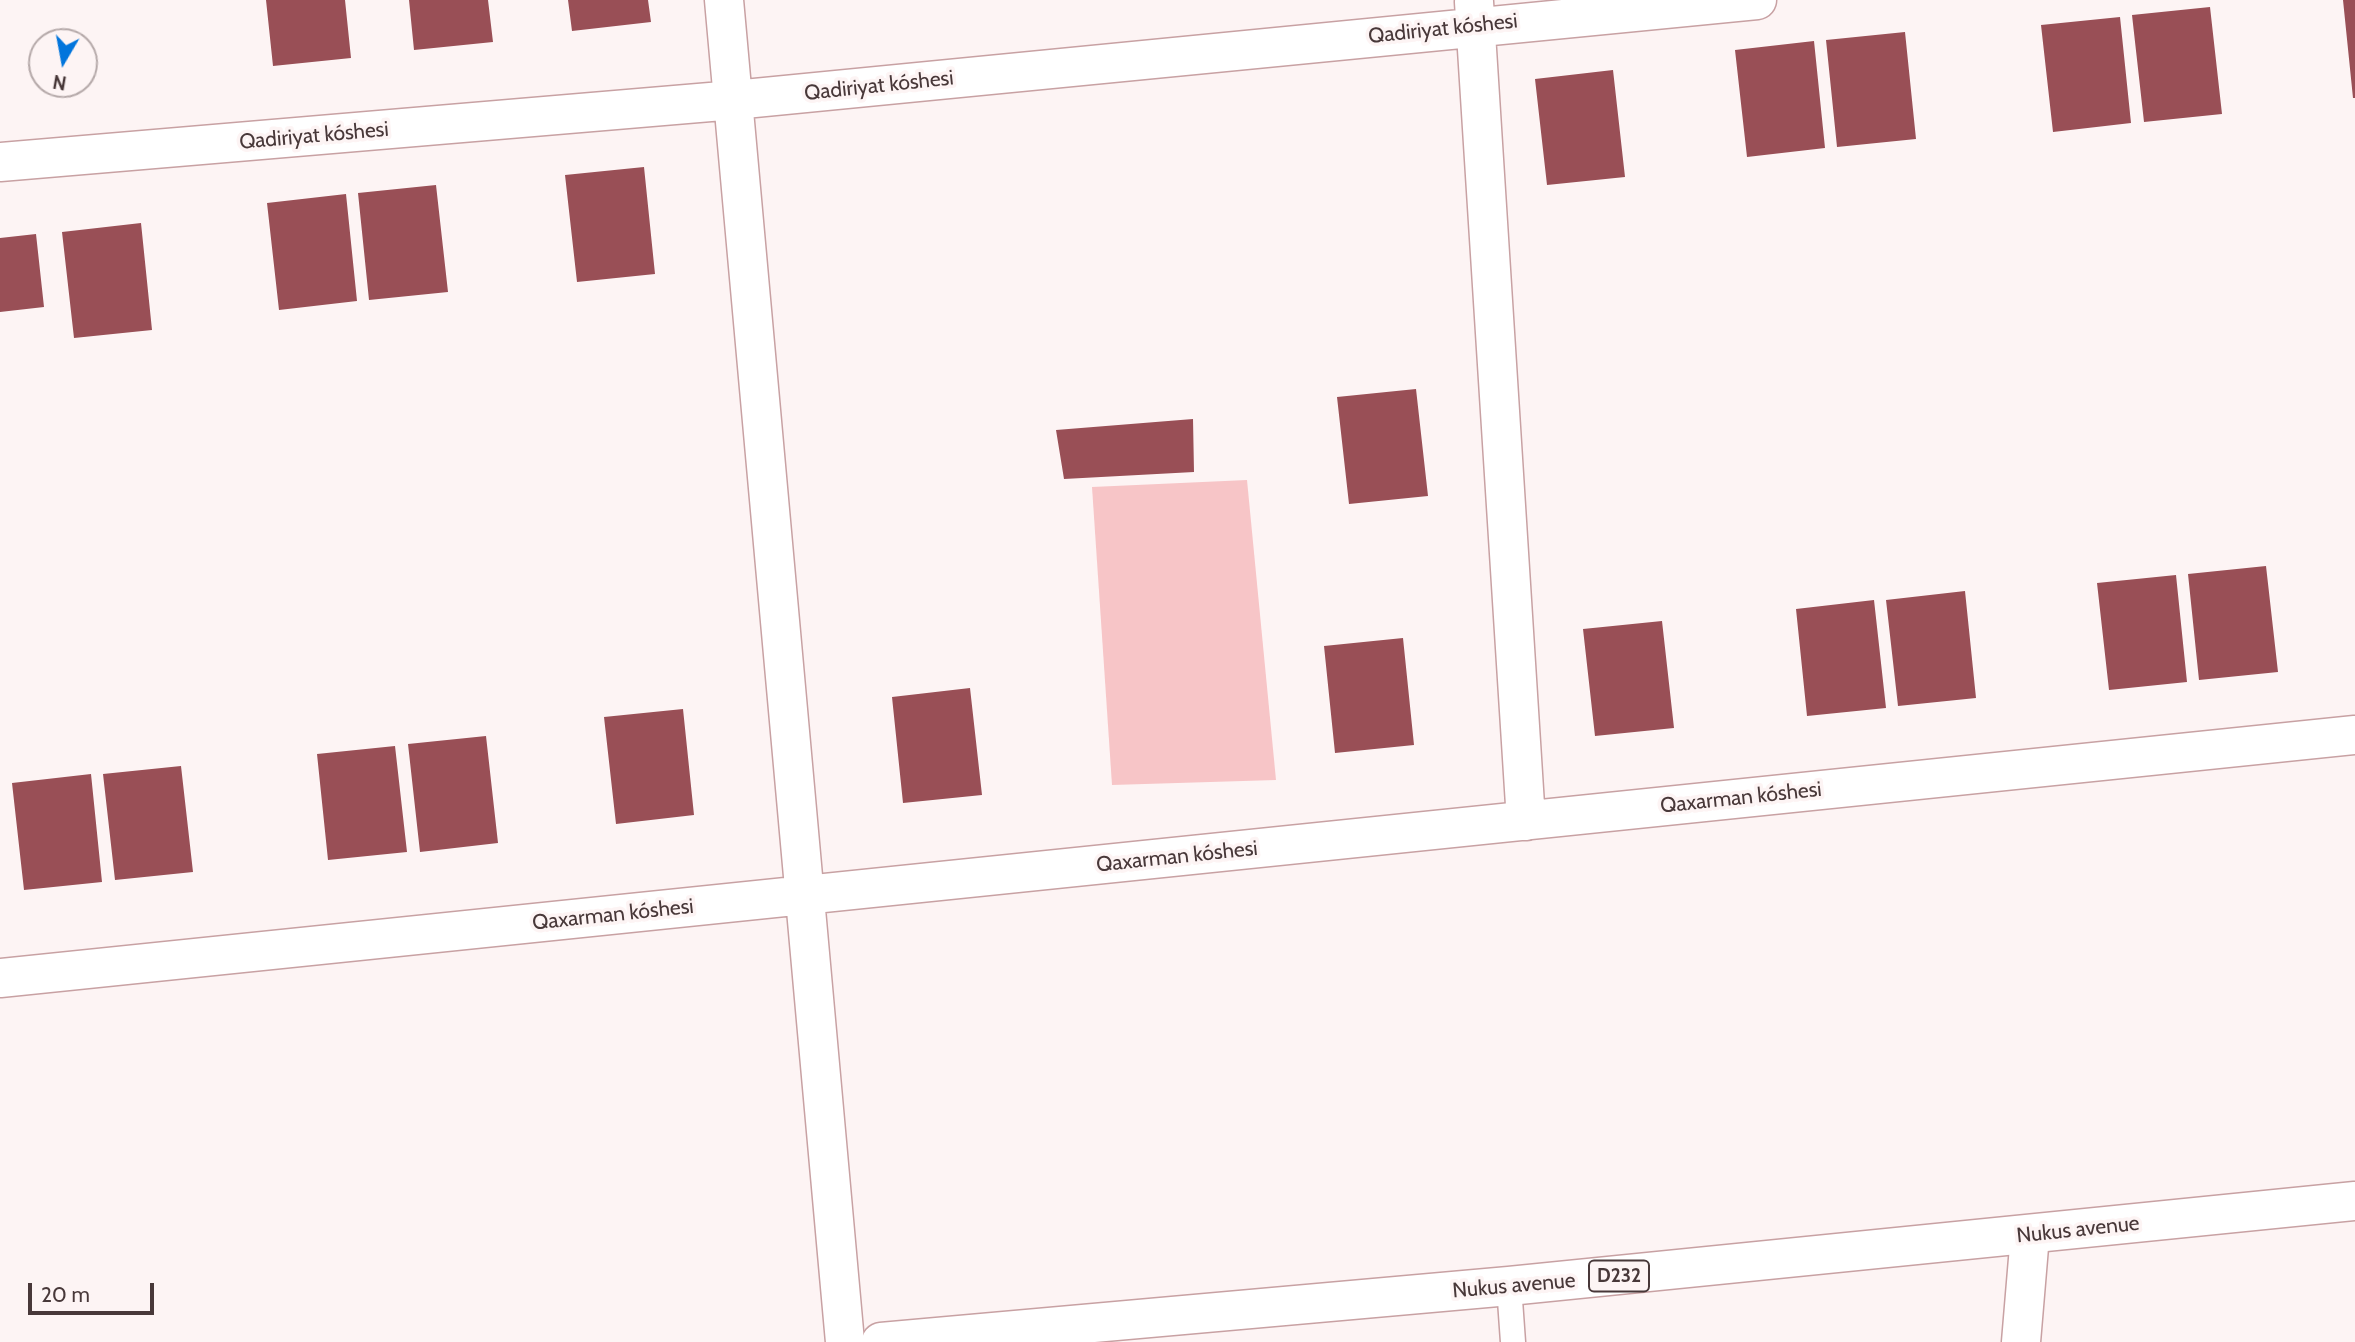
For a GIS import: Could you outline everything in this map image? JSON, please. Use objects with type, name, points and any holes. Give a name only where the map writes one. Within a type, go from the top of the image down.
[{"type":"street","points":[[724,0],[845,1342]]},
{"type":"street","name":"Qadiriyat kóshesi","points":[[0,162],[734,100],[1474,13],[1757,0]]},
{"type":"street","points":[[1474,13],[1526,821]]},
{"type":"street","name":"Qaxarman kóshesi","points":[[0,978],[2355,735]]},
{"type":"street","name":"Nukus avenue","points":[[881,1342],[1004,1337],[2355,1201]]},
{"type":"street","points":[[2021,1342],[2030,1235]]},
{"type":"lane","points":[[1509,1286],[1513,1342]]},
{"type":"shaded area","points":[[1247,480],[1276,780],[1112,785],[1092,487]]},
{"type":"building","points":[[266,0],[345,0],[351,58],[273,66]]},
{"type":"building","points":[[409,0],[488,0],[493,42],[414,50]]},
{"type":"building","points":[[568,0],[648,0],[651,22],[572,31]]},
{"type":"building","points":[[2343,0],[2355,0],[2355,98],[2353,98]]},
{"type":"building","points":[[2210,7],[2222,114],[2144,122],[2132,15]]},
{"type":"building","points":[[2120,17],[2131,123],[2053,132],[2041,25]]},
{"type":"building","points":[[1905,32],[1916,139],[1837,147],[1826,40]]},
{"type":"building","points":[[1814,41],[1825,148],[1747,157],[1735,50]]},
{"type":"building","points":[[1613,70],[1625,177],[1547,185],[1535,79]]},
{"type":"building","points":[[644,167],[655,274],[577,282],[565,175]]},
{"type":"building","points":[[436,185],[448,292],[369,300],[358,193]]},
{"type":"building","points":[[346,194],[357,301],[279,310],[267,203]]},
{"type":"building","points":[[141,223],[152,330],[74,338],[62,232]]},
{"type":"building","points":[[36,234],[44,307],[0,312],[0,238]]},
{"type":"building","points":[[1416,389],[1428,496],[1349,504],[1337,397]]},
{"type":"building","points":[[1193,419],[1194,472],[1064,479],[1056,430]]},
{"type":"building","points":[[2266,566],[2278,672],[2199,680],[2188,574]]},
{"type":"building","points":[[2176,575],[2187,682],[2109,690],[2097,583]]},
{"type":"building","points":[[1965,591],[1976,698],[1898,706],[1886,600]]},
{"type":"building","points":[[1874,600],[1886,708],[1807,716],[1796,609]]},
{"type":"building","points":[[1662,621],[1674,728],[1595,736],[1583,629]]},
{"type":"building","points":[[1403,638],[1414,745],[1335,753],[1324,646]]},
{"type":"building","points":[[970,688],[982,795],[903,803],[892,697]]},
{"type":"building","points":[[683,709],[694,815],[616,824],[604,717]]},
{"type":"building","points":[[486,736],[498,843],[420,852],[408,744]]},
{"type":"building","points":[[395,746],[407,852],[328,860],[317,754]]},
{"type":"building","points":[[181,766],[193,872],[115,880],[103,774]]},
{"type":"building","points":[[91,774],[102,882],[24,890],[12,783]]}]
